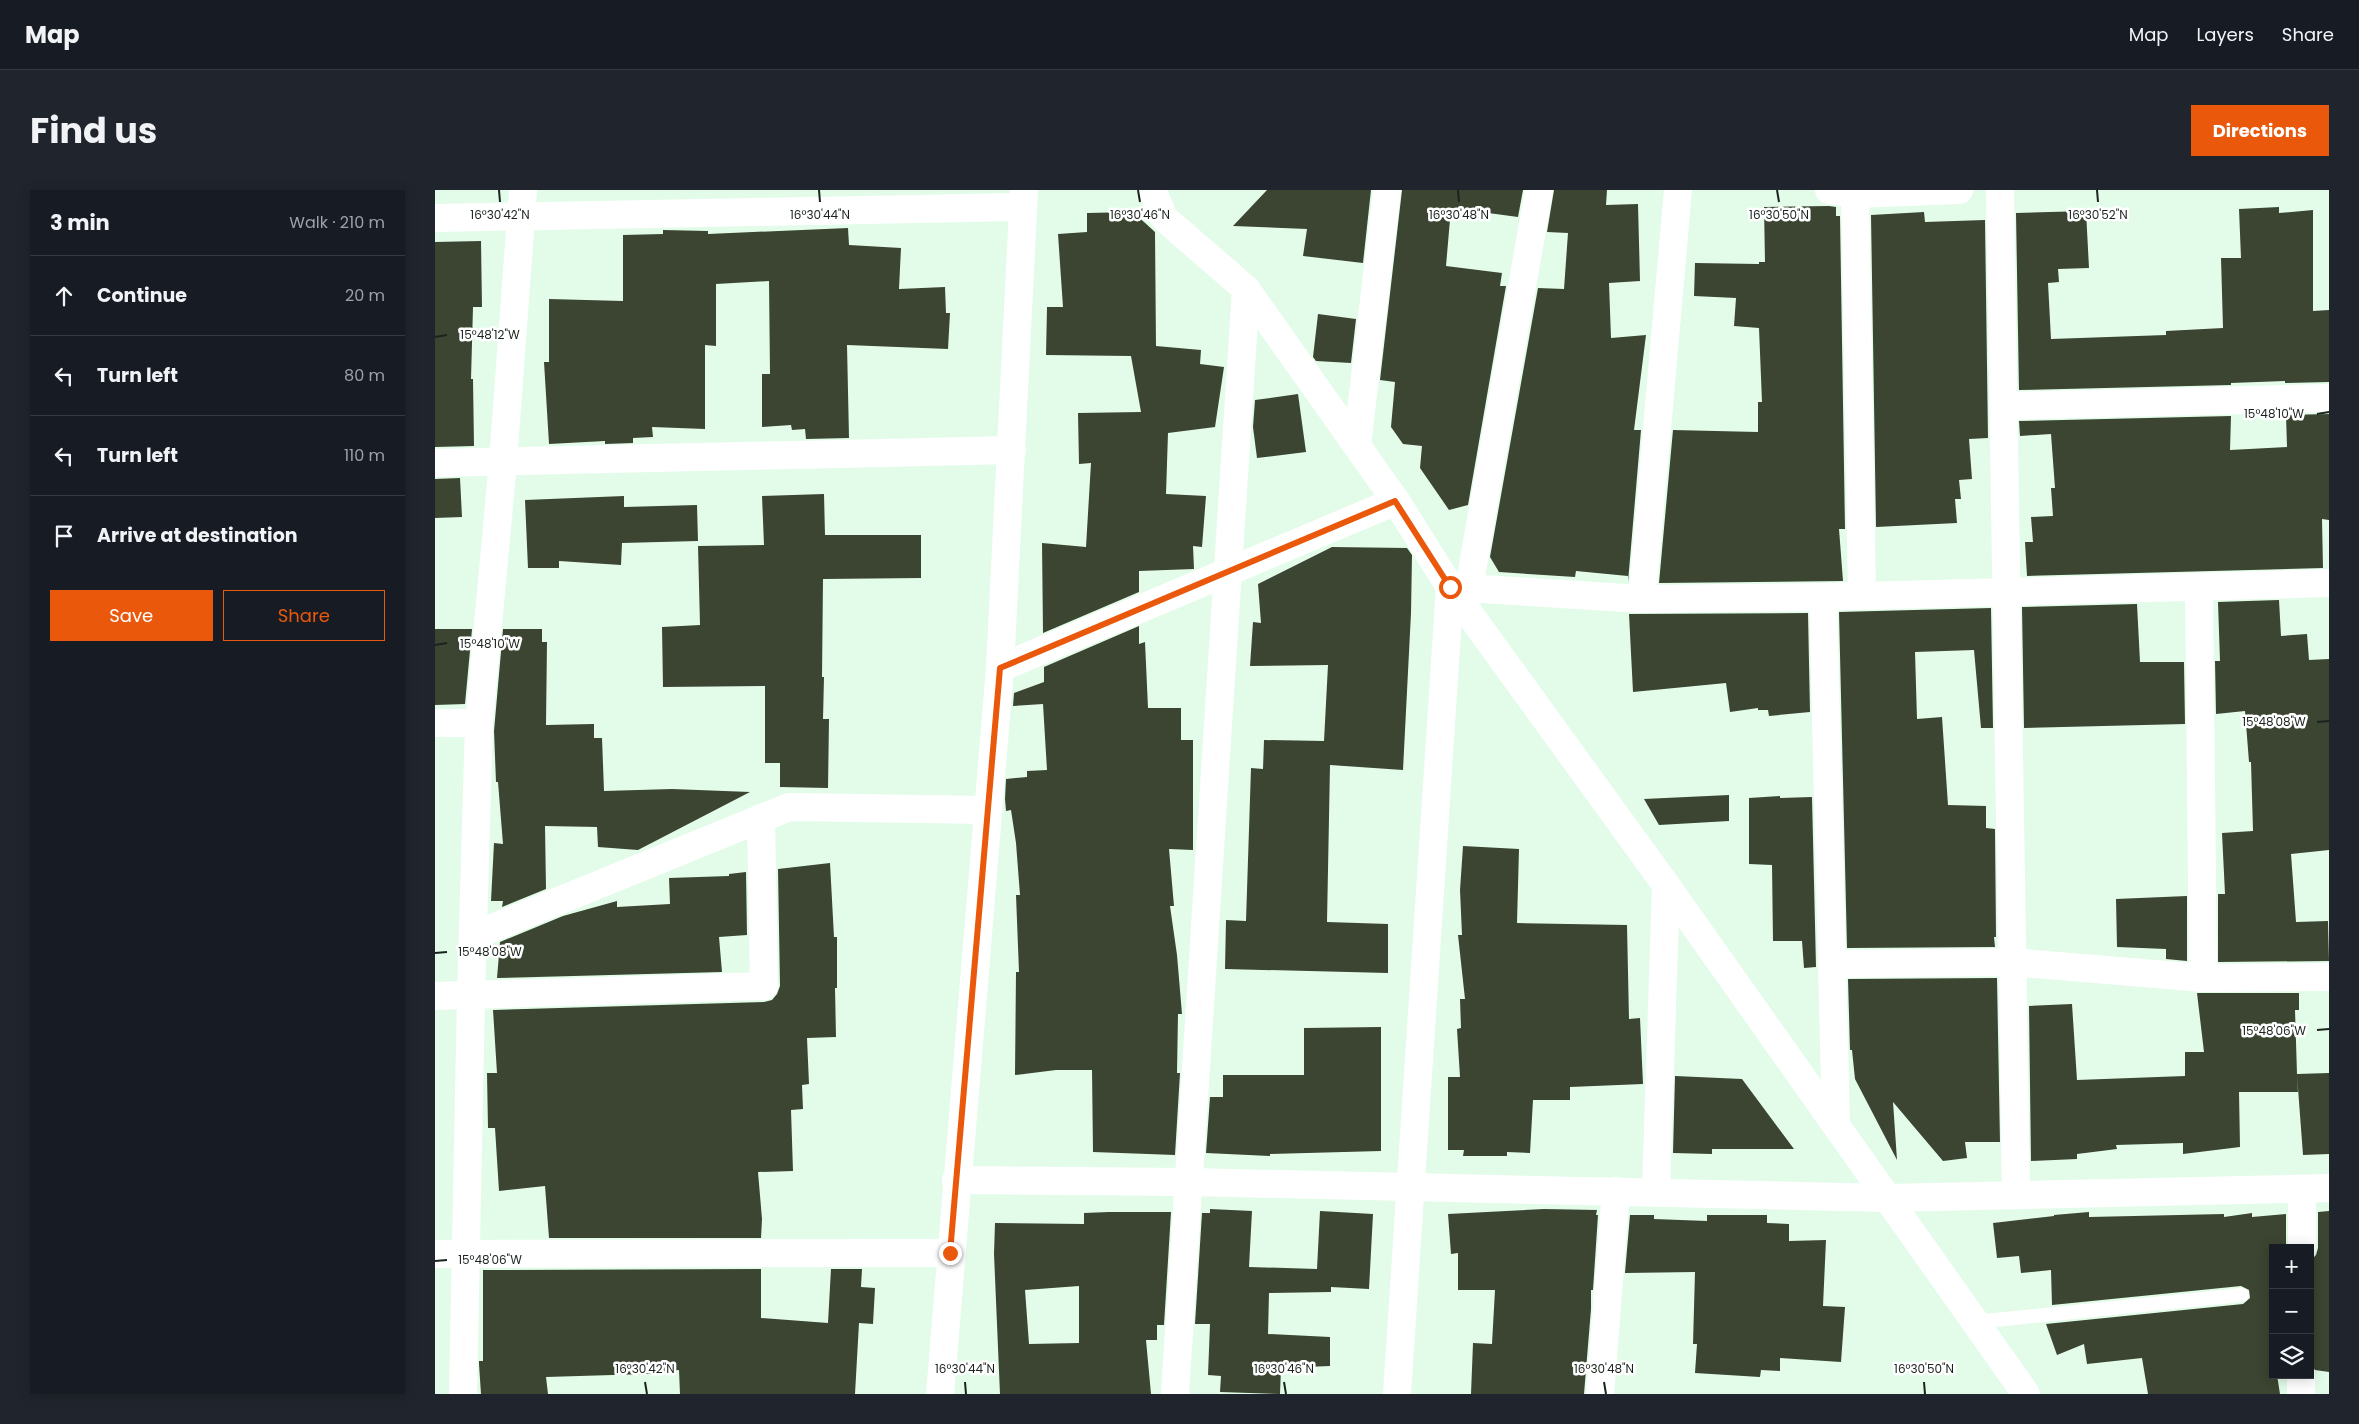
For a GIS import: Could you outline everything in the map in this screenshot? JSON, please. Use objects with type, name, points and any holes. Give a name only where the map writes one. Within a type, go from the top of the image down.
[{"type":"street","points":[[1152,190],[1164,218],[1247,289],[2026,1394]]},
{"type":"street","points":[[1357,445],[1387,190]]},
{"type":"street","points":[[1397,1394],[1411,1187],[1459,588],[1539,190]]},
{"type":"street","points":[[1642,599],[1678,190]]},
{"type":"street","points":[[1862,595],[1846,191],[1959,190]]},
{"type":"street","points":[[2000,190],[2008,592],[2016,1195]]},
{"type":"street","points":[[435,218],[522,203],[1023,198],[1000,668],[956,1180],[940,1394]]},
{"type":"street","points":[[463,1394],[479,722],[503,462],[522,203]]},
{"type":"street","points":[[1175,1394],[1247,289]]},
{"type":"street","points":[[2003,406],[2329,398]]},
{"type":"street","points":[[435,463],[1012,450]]},
{"type":"street","points":[[1000,668],[1395,501]]},
{"type":"street","points":[[1459,588],[1642,599],[1823,597],[2329,584]]},
{"type":"street","points":[[2199,588],[2203,978]]},
{"type":"street","points":[[1823,597],[1836,1125]]},
{"type":"street","points":[[435,724],[479,722]]},
{"type":"street","points":[[473,936],[789,807],[988,810]]},
{"type":"street","points":[[435,996],[764,986],[761,818]]},
{"type":"street","points":[[1656,1191],[1667,885]]},
{"type":"street","points":[[1833,964],[2012,962],[2203,978],[2329,977]]},
{"type":"street","points":[[956,1180],[1189,1182],[1656,1191],[1888,1198],[2329,1188]]},
{"type":"street","points":[[2302,1189],[2302,1244]]},
{"type":"street","points":[[1600,1394],[1615,1191]]},
{"type":"street","points":[[435,1254],[950,1253]]},
{"type":"street","points":[[2301,1379],[2301,1394]]},
{"type":"lane","points":[[1975,1322],[2242,1295]]},
{"type":"building","points":[[1267,190],[1371,190],[1363,263],[1303,256],[1307,229],[1233,226]]},
{"type":"building","points":[[1402,190],[1523,190],[1518,217],[1451,208],[1446,266],[1502,273],[1500,286],[1506,286],[1468,505],[1449,510],[1420,468],[1422,446],[1403,444],[1391,427],[1395,382],[1380,380]]},
{"type":"building","points":[[1554,190],[1607,190],[1606,205],[1638,204],[1640,281],[1609,283],[1611,338],[1646,335],[1634,430],[1641,430],[1628,582],[1628,576],[1576,571],[1575,577],[1499,572],[1490,557],[1538,288],[1564,289],[1568,233],[1547,232]]},
{"type":"building","points":[[1764,207],[1836,207],[1836,216],[1840,216],[1845,529],[1839,529],[1843,581],[1659,583],[1673,430],[1758,432],[1758,402],[1762,402],[1759,328],[1734,326],[1736,298],[1694,296],[1695,263],[1759,264],[1759,262],[1765,262]]},
{"type":"building","points":[[2279,207],[2279,213],[2313,210],[2313,311],[2329,310],[2329,382],[2285,383],[2285,381],[2231,383],[2231,385],[2019,390],[2016,213],[2086,211],[2089,268],[2058,269],[2059,282],[2048,283],[2051,339],[2166,335],[2166,331],[2223,328],[2221,258],[2241,258],[2239,209]]},
{"type":"building","points":[[1133,212],[1155,232],[1156,346],[1201,350],[1200,364],[1224,367],[1215,427],[1168,433],[1166,494],[1206,496],[1202,547],[1193,546],[1194,569],[1139,571],[1139,592],[1043,633],[1042,543],[1086,547],[1091,463],[1079,464],[1078,413],[1141,412],[1131,356],[1046,355],[1047,307],[1063,307],[1058,234],[1087,232],[1087,213]]},
{"type":"building","points":[[1924,212],[1925,222],[1985,220],[1988,438],[1969,439],[1972,479],[1959,480],[1961,499],[1955,499],[1957,523],[1876,527],[1871,215]]},
{"type":"building","points":[[848,228],[849,245],[901,248],[899,289],[945,287],[946,313],[950,313],[948,349],[847,345],[849,438],[806,439],[805,429],[792,430],[791,425],[762,427],[762,374],[770,374],[769,281],[716,284],[716,346],[705,345],[705,429],[652,427],[653,437],[633,438],[633,443],[605,444],[605,441],[549,444],[544,362],[549,362],[549,299],[623,301],[623,235],[663,234],[663,230],[708,231],[708,234]]},
{"type":"building","points":[[481,241],[482,307],[473,307],[471,379],[473,379],[474,446],[435,447],[435,242]]},
{"type":"building","points":[[1318,314],[1356,319],[1351,363],[1316,361],[1313,357]]},
{"type":"building","points":[[1298,394],[1306,452],[1257,458],[1253,427],[1255,400]]},
{"type":"building","points":[[2329,414],[2329,520],[2322,519],[2323,568],[2027,576],[2025,542],[2033,542],[2031,517],[2053,516],[2051,488],[2055,488],[2051,434],[2020,436],[2019,421],[2231,416],[2230,450],[2287,447],[2286,415]]},
{"type":"building","points":[[460,478],[462,517],[435,518],[435,479]]},
{"type":"building","points":[[824,494],[825,535],[921,535],[921,578],[823,579],[823,719],[829,719],[828,788],[780,787],[780,763],[765,763],[765,686],[663,687],[662,627],[700,625],[698,546],[764,545],[762,496]]},
{"type":"building","points":[[624,496],[624,507],[697,505],[698,541],[622,543],[621,565],[559,561],[559,568],[528,568],[525,500]]},
{"type":"building","points":[[1332,547],[1407,548],[1412,555],[1403,770],[1330,765],[1327,922],[1388,924],[1388,973],[1225,969],[1226,920],[1246,921],[1251,768],[1263,769],[1264,740],[1324,741],[1328,665],[1250,666],[1253,622],[1261,623],[1258,584]]},
{"type":"building","points":[[2279,600],[2281,636],[2307,634],[2309,660],[2329,659],[2329,850],[2291,854],[2296,922],[2328,921],[2329,961],[2218,962],[2218,894],[2225,894],[2222,833],[2253,831],[2251,762],[2249,762],[2245,711],[2216,714],[2215,661],[2220,661],[2218,602]]},
{"type":"building","points":[[2137,604],[2140,662],[2184,662],[2185,724],[2024,728],[2022,607]]},
{"type":"building","points":[[1991,608],[1993,728],[1981,728],[1974,650],[1915,652],[1917,719],[1942,717],[1948,805],[1986,806],[1986,828],[1995,829],[1995,947],[1847,948],[1839,612]]},
{"type":"building","points":[[1808,613],[1810,712],[1769,716],[1768,710],[1758,710],[1758,708],[1730,712],[1726,683],[1633,692],[1629,614]]},
{"type":"building","points":[[1139,626],[1139,644],[1145,642],[1148,708],[1181,708],[1181,740],[1193,740],[1193,850],[1169,849],[1174,906],[1170,906],[1177,955],[1182,1014],[1178,1014],[1177,1073],[1180,1073],[1175,1155],[1093,1152],[1092,1070],[1056,1070],[1015,1075],[1016,972],[1019,972],[1016,895],[1020,895],[1011,810],[1006,811],[1006,779],[1027,777],[1027,771],[1047,770],[1043,704],[1013,706],[1014,693],[1044,682],[1044,667]]},
{"type":"building","points":[[435,629],[472,629],[465,704],[435,705]]},
{"type":"building","points":[[503,629],[542,629],[542,642],[547,642],[546,725],[594,724],[594,738],[602,738],[604,791],[672,789],[750,792],[638,850],[598,847],[597,827],[545,826],[546,889],[502,907],[503,901],[491,901],[494,843],[503,844],[498,782],[496,782],[494,731]]},
{"type":"building","points":[[1729,795],[1729,821],[1659,825],[1644,799]]},
{"type":"building","points":[[1780,796],[1780,798],[1812,797],[1816,967],[1804,968],[1802,941],[1773,941],[1772,865],[1749,864],[1749,798]]},
{"type":"building","points":[[1463,846],[1519,849],[1517,923],[1627,925],[1629,1019],[1640,1018],[1643,1084],[1570,1087],[1570,1100],[1533,1100],[1530,1153],[1507,1152],[1507,1156],[1463,1156],[1464,1150],[1448,1150],[1448,1077],[1460,1077],[1457,1029],[1461,1028],[1460,999],[1465,999],[1458,935],[1462,935],[1460,890]]},
{"type":"building","points":[[830,863],[834,937],[837,937],[836,1037],[807,1038],[809,1084],[802,1085],[803,1109],[791,1110],[793,1171],[758,1172],[762,1219],[761,1238],[549,1238],[545,1186],[499,1191],[495,1128],[488,1128],[487,1073],[497,1073],[493,1010],[764,1002],[772,1000],[780,986],[778,869]]},
{"type":"building","points":[[746,872],[747,935],[719,937],[722,972],[497,978],[500,942],[563,916],[617,901],[617,907],[670,904],[669,878],[729,876],[729,874]]},
{"type":"building","points":[[2187,896],[2187,961],[2166,959],[2166,949],[2117,947],[2116,899]]},
{"type":"building","points":[[1997,978],[2000,1142],[1965,1142],[1967,1158],[1943,1161],[1893,1102],[1897,1160],[1855,1079],[1852,1050],[1850,1050],[1848,979]]},
{"type":"building","points":[[2197,993],[2299,993],[2299,1010],[2295,1010],[2297,1074],[2329,1073],[2329,1154],[2303,1155],[2297,1075],[2298,1092],[2239,1092],[2240,1147],[2183,1154],[2183,1143],[2116,1145],[2117,1149],[2077,1154],[2077,1159],[2031,1161],[2029,1006],[2072,1004],[2077,1080],[2185,1076],[2185,1052],[2204,1052]]},
{"type":"building","points":[[1381,1027],[1381,1151],[1270,1154],[1270,1156],[1206,1153],[1210,1097],[1223,1097],[1223,1075],[1304,1075],[1304,1028]]},
{"type":"building","points":[[1675,1076],[1742,1079],[1794,1149],[1712,1149],[1712,1154],[1673,1153]]},
{"type":"building","points":[[1210,1209],[1252,1211],[1249,1267],[1317,1269],[1320,1211],[1373,1214],[1369,1289],[1331,1287],[1331,1292],[1269,1293],[1268,1334],[1330,1337],[1330,1366],[1281,1368],[1280,1394],[1220,1392],[1221,1376],[1208,1375],[1210,1324],[1195,1324],[1202,1213],[1210,1213]]},
{"type":"building","points":[[1544,1209],[1597,1210],[1593,1290],[1591,1290],[1584,1394],[1471,1394],[1473,1343],[1492,1344],[1495,1290],[1458,1290],[1458,1253],[1451,1254],[1448,1214]]},
{"type":"building","points":[[2329,1211],[2329,1372],[2314,1369],[2314,1257],[2318,1248],[2318,1212]]},
{"type":"building","points":[[1171,1212],[1164,1325],[1157,1325],[1157,1340],[1146,1340],[1151,1394],[1000,1394],[994,1254],[995,1223],[1084,1224],[1084,1213]],"holes":[[[1079,1286],[1079,1343],[1029,1344],[1025,1290]]]},
{"type":"building","points":[[2089,1212],[2089,1217],[2224,1214],[2224,1217],[2252,1213],[2252,1217],[2286,1214],[2286,1244],[2269,1244],[2269,1379],[2278,1379],[2280,1394],[2148,1394],[2142,1358],[2087,1364],[2084,1344],[2057,1355],[2046,1324],[2243,1304],[2250,1298],[2249,1290],[2241,1286],[2052,1305],[2051,1270],[2021,1273],[2019,1256],[1997,1258],[1993,1223]]},
{"type":"building","points":[[1630,1215],[1654,1215],[1654,1219],[1707,1221],[1707,1215],[1767,1215],[1767,1223],[1789,1224],[1789,1241],[1826,1240],[1823,1306],[1845,1307],[1841,1362],[1780,1358],[1780,1371],[1761,1370],[1760,1377],[1695,1373],[1697,1344],[1693,1344],[1695,1272],[1625,1273]]},
{"type":"building","points":[[761,1269],[761,1318],[828,1323],[831,1269],[862,1269],[861,1287],[875,1288],[873,1324],[859,1323],[855,1394],[680,1394],[679,1370],[646,1374],[546,1377],[548,1394],[481,1394],[479,1361],[483,1361],[483,1270]]},
{"type":"route","points":[[950,1253],[1000,668],[1395,501],[1450,587]]}]
